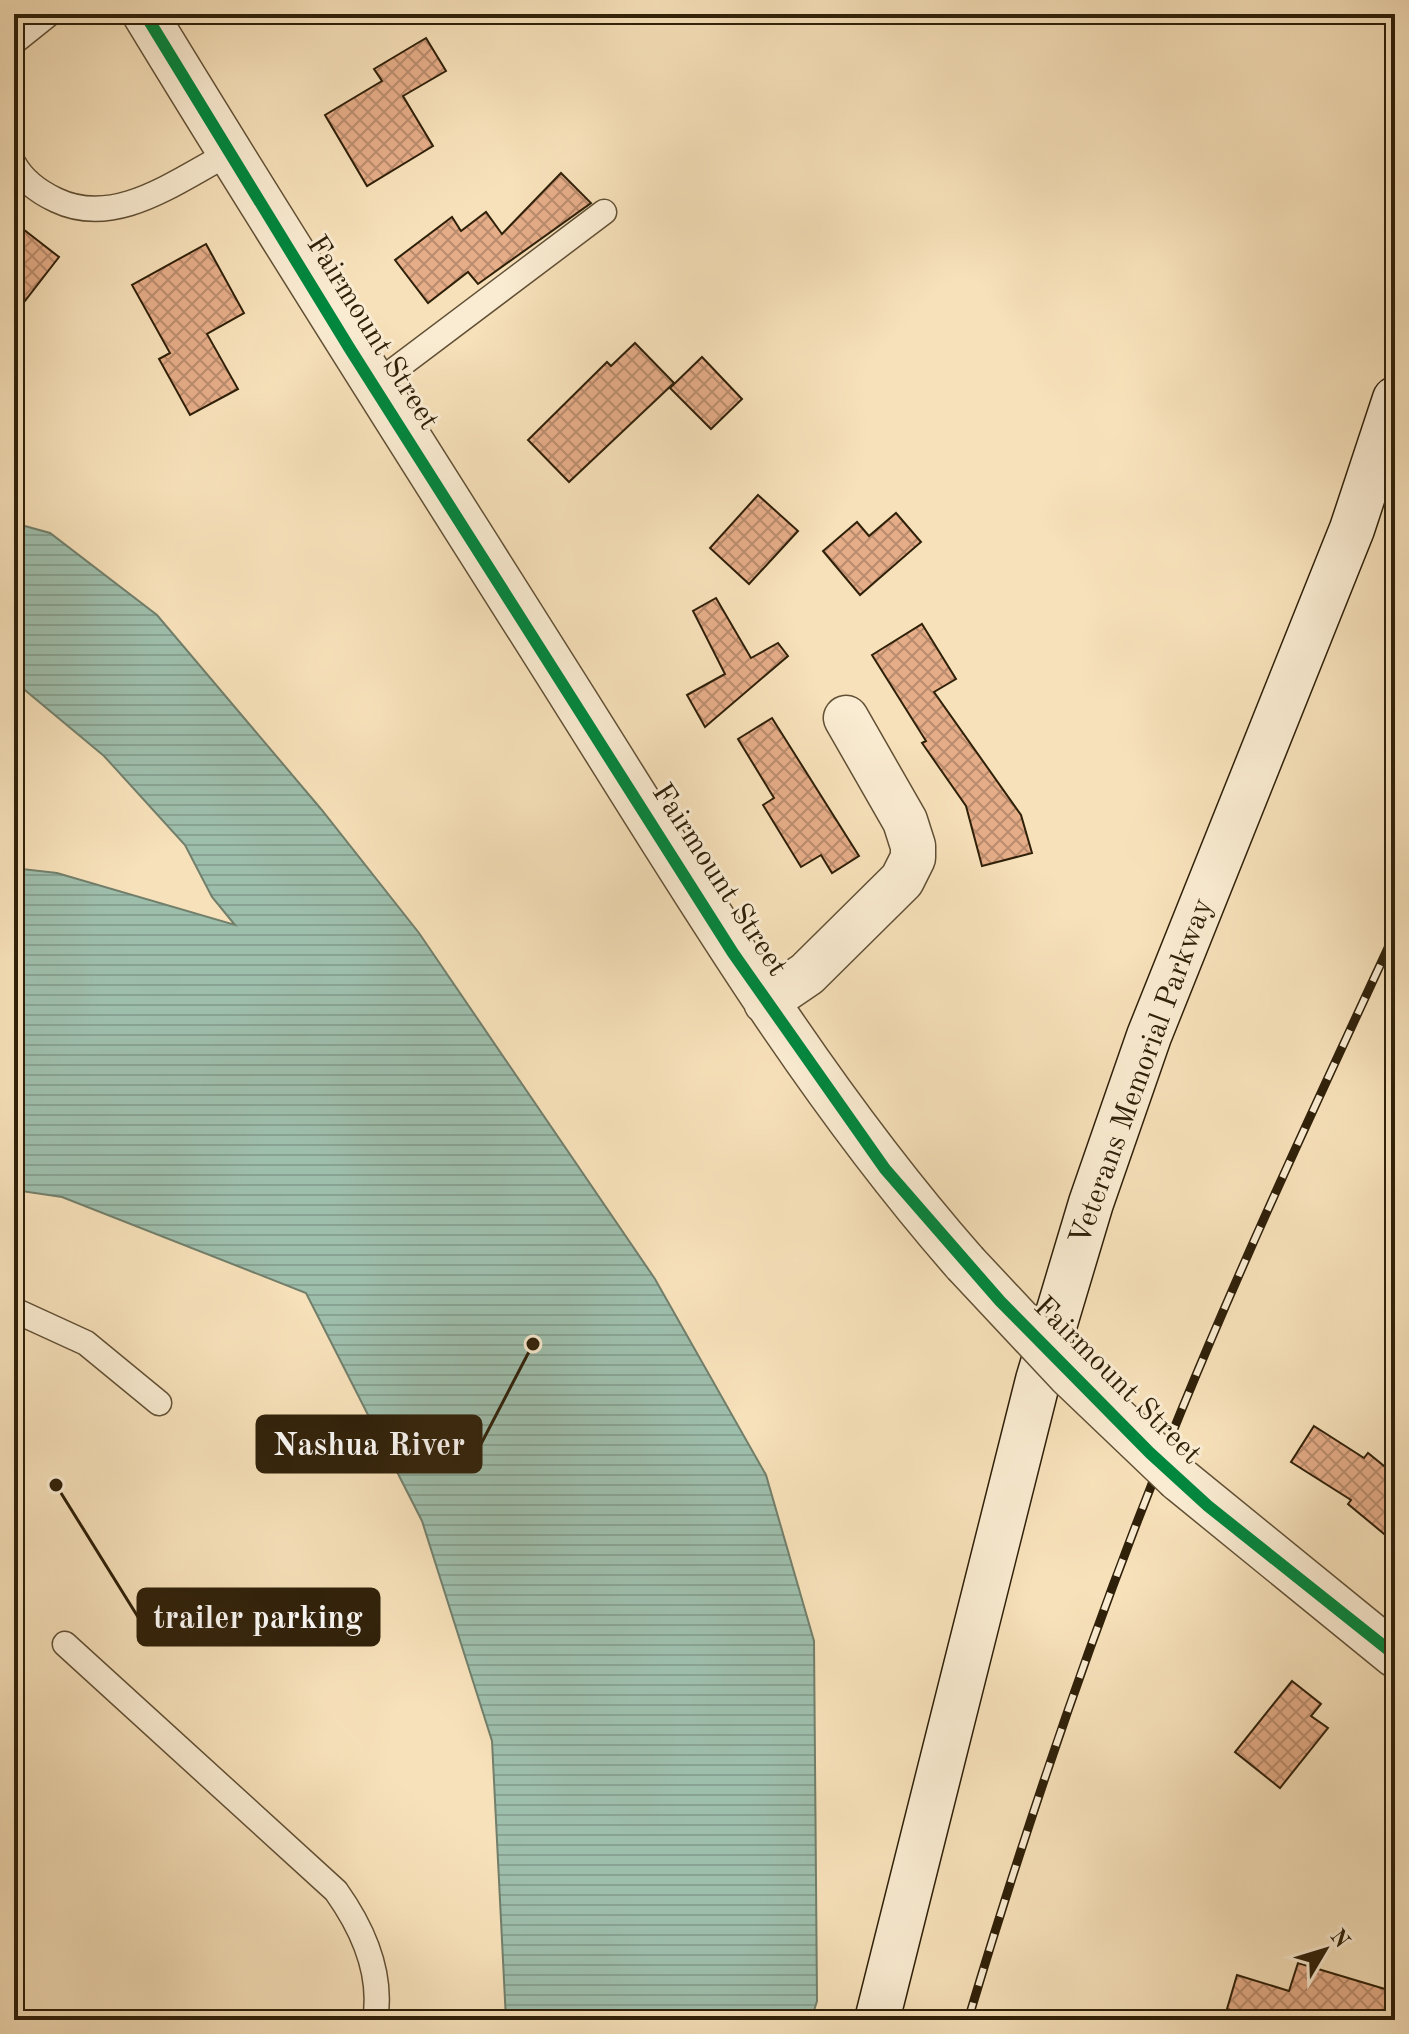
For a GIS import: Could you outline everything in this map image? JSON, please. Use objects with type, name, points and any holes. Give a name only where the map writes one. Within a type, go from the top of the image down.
[{"type":"street","name":"Fairmount Street","points":[[145,14],[373,386],[766,1002],[885,1169],[965,1263],[1088,1393],[1208,1506],[1395,1655]]},
{"type":"street","name":"Veterans Memorial Parkway","points":[[877,2020],[1038,1380],[1091,1203],[1149,1036],[1352,529],[1395,399]]},
{"type":"street","points":[[766,1002],[807,974],[902,880],[913,858],[913,846],[905,821],[846,718]]},
{"type":"lane","points":[[14,42],[49,14]]},
{"type":"lane","points":[[14,164],[40,193],[67,206],[93,211],[121,208],[230,153]]},
{"type":"lane","points":[[373,386],[604,212]]},
{"type":"lane","points":[[14,1310],[86,1343],[159,1403]]},
{"type":"lane","points":[[65,1644],[336,1891],[359,1928],[371,1959],[377,1992],[375,2020]]},
{"type":"shaded area","points":[[14,523],[50,533],[157,615],[321,809],[419,933],[655,1279],[766,1475],[814,1641],[817,2001],[811,2020],[506,2020],[492,1741],[422,1521],[306,1293],[62,1197],[14,1190],[14,868],[57,873],[235,925],[212,897],[185,845],[104,756],[14,681]]},
{"type":"building","points":[[426,38],[446,71],[403,96],[433,146],[367,186],[325,115],[382,81],[374,69]]},
{"type":"building","points":[[561,173],[591,203],[478,284],[468,272],[428,303],[395,260],[452,217],[461,231],[486,212],[502,234]]},
{"type":"building","points":[[14,222],[59,257],[14,315]]},
{"type":"building","points":[[206,244],[244,313],[207,334],[238,389],[190,415],[159,359],[170,353],[132,285]]},
{"type":"building","points":[[635,343],[674,383],[569,482],[528,440],[607,362],[611,366]]},
{"type":"building","points":[[702,357],[742,399],[711,429],[670,388]]},
{"type":"building","points":[[758,495],[798,531],[749,584],[710,548]]},
{"type":"building","points":[[896,513],[921,542],[860,595],[823,551],[857,522],[869,536]]},
{"type":"building","points":[[716,598],[751,658],[778,643],[788,656],[705,727],[687,695],[725,674],[693,611]]},
{"type":"building","points":[[922,624],[956,679],[934,692],[1021,815],[1032,853],[982,866],[966,806],[922,743],[926,741],[872,655]]},
{"type":"building","points":[[772,718],[859,856],[832,873],[821,855],[801,867],[763,805],[774,798],[738,739]]},
{"type":"building","points":[[1314,1426],[1364,1458],[1368,1453],[1395,1475],[1395,1543],[1348,1504],[1351,1500],[1291,1462]]},
{"type":"building","points":[[1292,1681],[1321,1704],[1311,1716],[1328,1728],[1280,1788],[1235,1752]]},
{"type":"building","points":[[1298,1963],[1395,1992],[1395,2020],[1265,2020],[1227,2009],[1237,1975],[1289,1991]]},
{"type":"railway","points":[[968,2020],[1068,1712],[1152,1484],[1259,1229],[1395,933]]},
{"type":"cycle path","points":[[145,14],[350,349],[733,953],[885,1169],[1000,1301],[1150,1453],[1208,1506],[1395,1655]]},
{"type":"place","name":"Nashua River","points":[[533,1344]]},
{"type":"place","name":"trailer parking","points":[[56,1485]]}]
